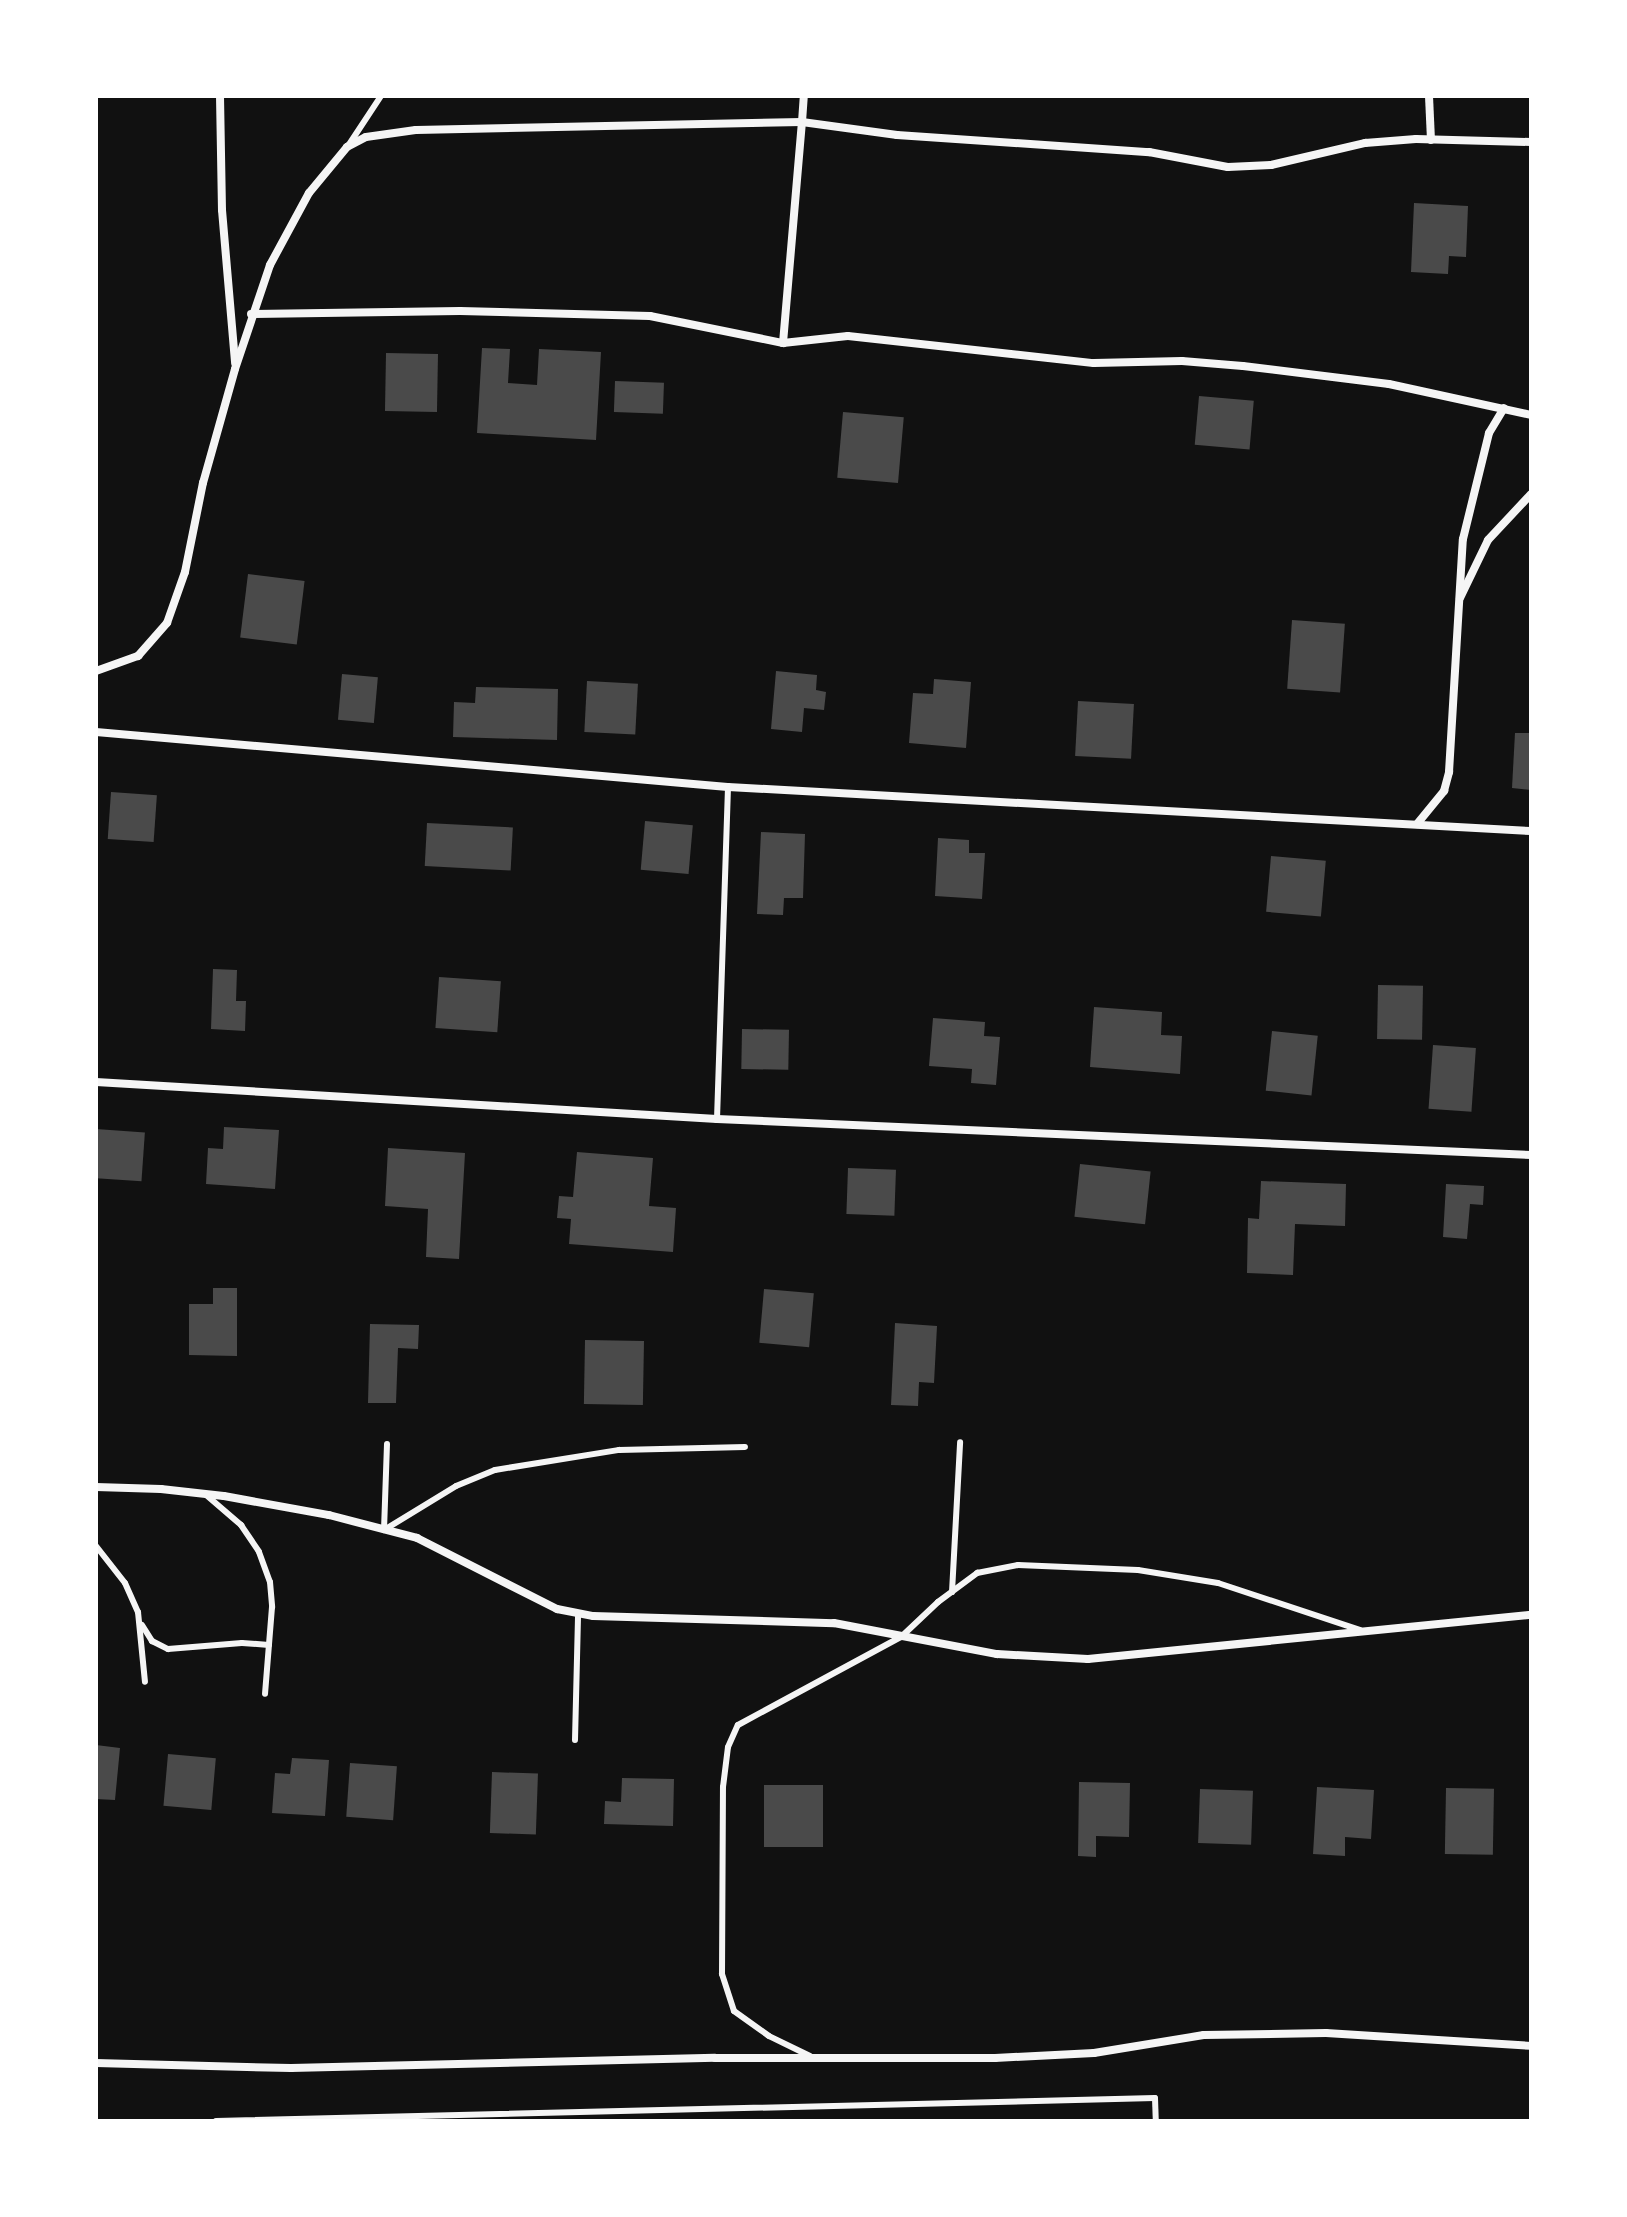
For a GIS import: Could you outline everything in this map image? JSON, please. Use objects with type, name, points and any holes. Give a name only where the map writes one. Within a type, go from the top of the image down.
[{"type":"street","points":[[220,96],[222,210],[235,369]]},
{"type":"street","points":[[783,343],[804,96]]},
{"type":"street","points":[[1429,96],[1431,140]]},
{"type":"street","points":[[96,671],[138,656],[167,623],[185,572],[203,483],[251,314],[285,230],[324,173],[347,147],[366,137],[416,130],[802,122],[925,137],[1149,152],[1228,167],[1271,165],[1365,143],[1431,140],[1531,142]]},
{"type":"street","points":[[251,314],[460,311],[650,316],[783,343],[848,336],[1094,363],[1182,361],[1227,365],[1389,384],[1531,415]]},
{"type":"street","points":[[1417,824],[1444,791],[1449,772],[1456,606],[1463,539],[1489,433],[1504,408]]},
{"type":"street","points":[[1456,606],[1488,540],[1531,494]]},
{"type":"street","points":[[96,732],[728,787],[1531,831]]},
{"type":"street","points":[[96,1082],[717,1119],[1531,1155]]},
{"type":"street","points":[[96,1487],[205,1494],[329,1515],[417,1538],[557,1609],[578,1613],[834,1623],[997,1654],[1088,1659],[1531,1615]]},
{"type":"street","points":[[96,2063],[291,2068],[1080,2054],[1204,2035],[1326,2033],[1531,2046]]},
{"type":"lane","points":[[347,147],[381,96]]},
{"type":"lane","points":[[717,1119],[728,787]]},
{"type":"lane","points":[[952,1592],[960,1442]]},
{"type":"lane","points":[[384,1530],[387,1444]]},
{"type":"lane","points":[[384,1530],[456,1486],[495,1470],[619,1450],[745,1447]]},
{"type":"lane","points":[[205,1494],[241,1525],[259,1552],[271,1595],[265,1694]]},
{"type":"lane","points":[[96,1546],[125,1583],[140,1622],[152,1641],[168,1649],[242,1643],[269,1645]]},
{"type":"lane","points":[[813,2058],[769,2036],[734,2011],[722,1974],[720,1842],[728,1747],[738,1725],[901,1637],[977,1573],[1018,1565],[1138,1570],[1218,1583],[1363,1632]]},
{"type":"lane","points":[[575,1740],[578,1613]]},
{"type":"lane","points":[[140,1622],[145,1682]]},
{"type":"lane","points":[[216,2121],[1155,2098],[1156,2121]]},
{"type":"lane","points":[[610,2110],[610,2121]]},
{"type":"building","points":[[1414,203],[1468,206],[1466,257],[1449,256],[1448,274],[1411,272]]},
{"type":"building","points":[[482,348],[510,349],[508,383],[537,385],[539,349],[601,352],[596,440],[477,433]]},
{"type":"building","points":[[386,353],[438,354],[437,412],[385,411]]},
{"type":"building","points":[[615,381],[664,383],[663,414],[614,412]]},
{"type":"building","points":[[1199,396],[1254,401],[1250,450],[1195,445]]},
{"type":"building","points":[[843,412],[904,417],[898,483],[837,478]]},
{"type":"building","points":[[248,574],[305,581],[297,644],[240,638]]},
{"type":"building","points":[[1292,620],[1345,624],[1340,693],[1287,689]]},
{"type":"building","points":[[776,671],[817,675],[816,690],[826,692],[824,710],[804,708],[802,732],[771,729]]},
{"type":"building","points":[[342,674],[378,677],[374,723],[338,720]]},
{"type":"building","points":[[934,679],[971,682],[966,748],[909,743],[913,693],[933,694]]},
{"type":"building","points":[[587,681],[638,684],[635,735],[584,732]]},
{"type":"building","points":[[476,687],[558,689],[557,740],[453,737],[454,702],[475,703]]},
{"type":"building","points":[[1078,701],[1134,704],[1131,759],[1075,756]]},
{"type":"building","points":[[1515,733],[1531,733],[1531,790],[1512,788]]},
{"type":"building","points":[[111,792],[157,795],[154,842],[108,839]]},
{"type":"building","points":[[645,821],[693,825],[689,874],[641,870]]},
{"type":"building","points":[[427,823],[513,828],[511,870],[425,866]]},
{"type":"building","points":[[761,832],[805,834],[803,898],[784,898],[783,915],[757,914]]},
{"type":"building","points":[[938,838],[969,840],[969,853],[985,853],[982,899],[935,896]]},
{"type":"building","points":[[1271,856],[1326,861],[1321,917],[1266,912]]},
{"type":"building","points":[[213,969],[237,970],[236,1001],[246,1001],[245,1031],[211,1029]]},
{"type":"building","points":[[439,977],[501,981],[497,1032],[435,1028]]},
{"type":"building","points":[[1378,985],[1423,986],[1422,1040],[1377,1039]]},
{"type":"building","points":[[1094,1007],[1162,1012],[1161,1035],[1182,1036],[1180,1074],[1090,1067]]},
{"type":"building","points":[[933,1018],[985,1022],[984,1036],[1000,1037],[996,1085],[971,1083],[972,1069],[929,1066]]},
{"type":"building","points":[[742,1029],[789,1030],[788,1070],[741,1069]]},
{"type":"building","points":[[1272,1031],[1318,1036],[1311,1095],[1266,1091]]},
{"type":"building","points":[[1433,1045],[1476,1048],[1471,1112],[1429,1109]]},
{"type":"building","points":[[224,1127],[279,1130],[275,1189],[206,1184],[208,1148],[223,1149]]},
{"type":"building","points":[[96,1129],[145,1132],[141,1181],[96,1178]]},
{"type":"building","points":[[388,1148],[465,1153],[459,1259],[426,1257],[428,1209],[385,1206]]},
{"type":"building","points":[[577,1152],[653,1158],[649,1206],[676,1208],[673,1252],[569,1244],[571,1219],[557,1218],[559,1196],[573,1197]]},
{"type":"building","points":[[1080,1164],[1151,1171],[1145,1224],[1074,1217]]},
{"type":"building","points":[[848,1168],[896,1170],[894,1216],[846,1214]]},
{"type":"building","points":[[1261,1181],[1346,1184],[1345,1226],[1295,1224],[1293,1275],[1247,1273],[1248,1218],[1259,1219]]},
{"type":"building","points":[[1446,1184],[1484,1186],[1483,1205],[1470,1204],[1467,1239],[1443,1237]]},
{"type":"building","points":[[213,1288],[237,1288],[237,1356],[189,1355],[189,1304],[213,1304]]},
{"type":"building","points":[[764,1289],[814,1293],[809,1347],[759,1343]]},
{"type":"building","points":[[895,1323],[937,1326],[934,1383],[919,1382],[918,1406],[891,1405]]},
{"type":"building","points":[[370,1324],[419,1325],[418,1349],[398,1348],[396,1403],[368,1403]]},
{"type":"building","points":[[585,1340],[644,1341],[643,1405],[584,1404]]},
{"type":"building","points":[[96,1745],[120,1748],[115,1800],[96,1799]]},
{"type":"building","points":[[168,1754],[216,1758],[211,1810],[163,1806]]},
{"type":"building","points":[[292,1758],[329,1760],[325,1816],[272,1813],[275,1773],[290,1774]]},
{"type":"building","points":[[350,1763],[397,1766],[393,1820],[346,1817]]},
{"type":"building","points":[[492,1772],[538,1774],[536,1835],[490,1833]]},
{"type":"building","points":[[622,1778],[674,1779],[673,1826],[604,1824],[605,1801],[621,1802]]},
{"type":"building","points":[[1079,1782],[1130,1783],[1129,1837],[1096,1836],[1096,1857],[1078,1856]]},
{"type":"building","points":[[764,1785],[823,1785],[823,1847],[764,1847]]},
{"type":"building","points":[[1317,1787],[1374,1790],[1371,1839],[1345,1837],[1345,1856],[1313,1854]]},
{"type":"building","points":[[1446,1788],[1494,1789],[1493,1855],[1445,1854]]},
{"type":"building","points":[[1200,1789],[1253,1791],[1251,1845],[1198,1843]]}]
